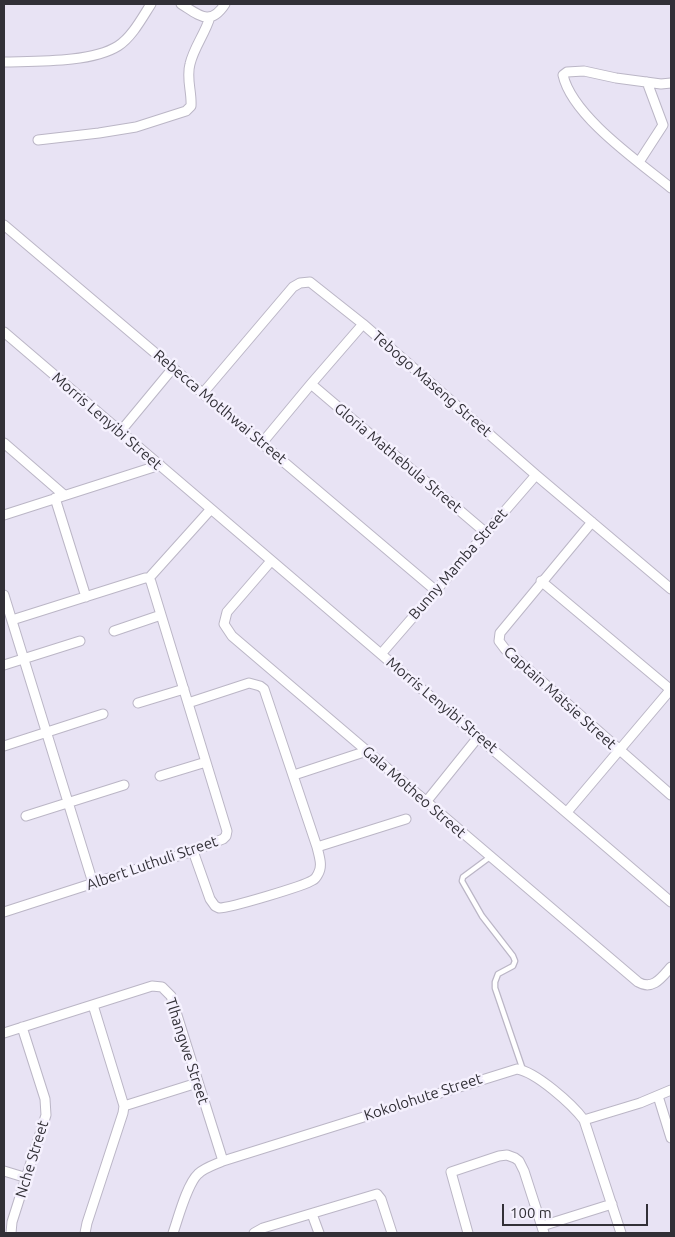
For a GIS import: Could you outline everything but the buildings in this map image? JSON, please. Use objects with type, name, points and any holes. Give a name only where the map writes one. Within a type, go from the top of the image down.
[{"type":"street","points":[[4,62],[56,60],[102,53],[125,40],[151,4]]},
{"type":"street","points":[[181,4],[202,16],[210,17],[217,14],[225,4]]},
{"type":"street","points":[[38,140],[136,127],[186,111],[191,106],[188,78],[189,65],[210,17]]},
{"type":"street","points":[[671,83],[647,82],[584,71],[567,72],[563,76],[566,86],[582,110],[611,139],[671,188]]},
{"type":"street","points":[[639,162],[663,124],[647,82]]},
{"type":"street","name":"Rebecca Motlhwai Street","points":[[4,225],[436,590]]},
{"type":"street","name":"Tebogo Maseng Street","points":[[203,392],[297,284],[310,282],[363,324],[536,475],[671,589]]},
{"type":"street","points":[[262,443],[363,324]]},
{"type":"street","name":"Morris Lenyibi Street","points":[[4,332],[671,902]]},
{"type":"street","points":[[120,432],[173,368]]},
{"type":"street","name":"Gloria Mathebula Street","points":[[311,384],[485,532]]},
{"type":"street","points":[[4,443],[59,496],[86,597]]},
{"type":"street","points":[[4,515],[59,496],[160,466]]},
{"type":"street","name":"Bunny Mamba Street","points":[[381,654],[536,475]]},
{"type":"street","points":[[12,620],[149,578],[211,509]]},
{"type":"street","name":"Captain Matsie Street","points":[[592,522],[541,581],[500,633],[500,645],[671,795]]},
{"type":"street","name":"Gala Motheo Street","points":[[272,561],[227,612],[224,624],[226,630],[638,982],[644,985],[652,985],[659,981],[671,967]]},
{"type":"street","name":"Albert Luthuli Street","points":[[4,912],[193,851],[226,836],[227,831],[149,578]]},
{"type":"street","points":[[541,581],[671,690],[567,812]]},
{"type":"street","points":[[4,594],[93,883]]},
{"type":"street","points":[[114,631],[161,616]]},
{"type":"street","points":[[4,665],[80,641]]},
{"type":"street","points":[[188,703],[249,683],[260,686],[267,695],[294,775],[317,847],[320,869],[313,880],[276,893],[222,908],[215,906],[210,899],[193,851]]},
{"type":"street","points":[[138,703],[184,689]]},
{"type":"street","points":[[4,746],[103,714]]},
{"type":"street","points":[[426,802],[479,736]]},
{"type":"street","points":[[294,775],[367,751]]},
{"type":"street","points":[[160,776],[206,762]]},
{"type":"street","points":[[26,816],[124,785]]},
{"type":"street","points":[[317,847],[406,819]]},
{"type":"street","name":"Tlhangwe Street","points":[[4,1033],[152,986],[162,987],[171,996],[222,1161]]},
{"type":"street","points":[[85,1233],[124,1106],[93,1005]]},
{"type":"street","name":"Nche Street","points":[[10,1233],[46,1115],[45,1099],[22,1027]]},
{"type":"street","name":"Kokolohute Street","points":[[173,1233],[194,1177],[201,1171],[222,1161],[502,1072],[517,1069],[523,1070]]},
{"type":"street","points":[[523,1070],[530,1073],[572,1106],[584,1120],[621,1233]]},
{"type":"street","points":[[124,1106],[197,1083]]},
{"type":"street","points":[[584,1120],[671,1090]]},
{"type":"street","points":[[658,1096],[671,1138]]},
{"type":"street","points":[[468,1233],[451,1172],[499,1156],[507,1155],[519,1161],[543,1230],[612,1204]]},
{"type":"street","points":[[4,1171],[27,1178]]},
{"type":"street","points":[[254,1233],[263,1228],[377,1194],[382,1199],[392,1233]]},
{"type":"street","points":[[312,1214],[319,1233]]},
{"type":"lane","points":[[490,857],[463,877],[462,881],[482,916],[515,961],[513,966],[498,974],[495,988],[523,1070]]}]
